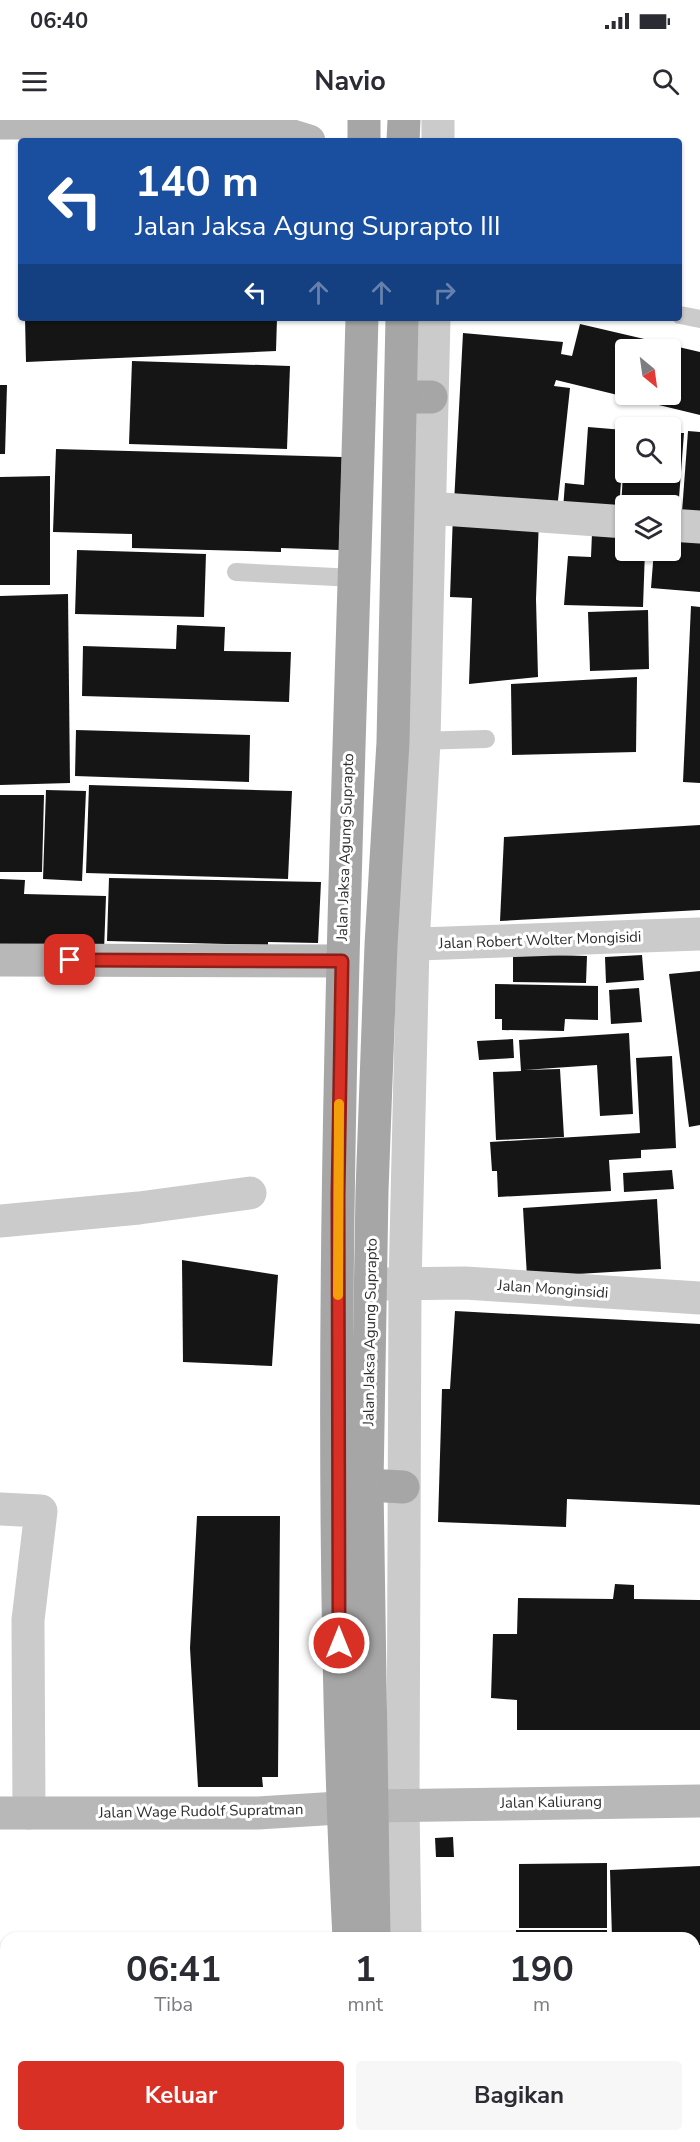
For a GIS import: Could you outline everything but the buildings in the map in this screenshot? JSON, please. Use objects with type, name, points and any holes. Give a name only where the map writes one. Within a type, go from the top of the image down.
[{"type":"main road","points":[[364,120],[364,138]]},
{"type":"main road","points":[[403,138],[404,120]]},
{"type":"main road","name":"Jalan Jaksa Agung Suprapto","points":[[362,321],[342,961],[338,1195],[339,1709],[372,1806]]},
{"type":"main road","name":"Jalan Jaksa Agung Suprapto","points":[[372,1806],[367,1485],[381,945],[416,397]]},
{"type":"main road","points":[[348,743],[393,742]]},
{"type":"main road","points":[[367,1485],[403,1487]]},
{"type":"main road","points":[[350,1932],[372,1806]]},
{"type":"main road","points":[[372,1806],[374,1932]]},
{"type":"street","points":[[438,120],[438,138]]},
{"type":"street","points":[[0,123],[257,121],[301,138]]},
{"type":"street","name":"Jalan Jaksa Agung Suprapto","points":[[372,1806],[403,1487],[413,945],[424,741],[428,508],[416,397],[418,326]]},
{"type":"street","points":[[428,508],[615,521]]},
{"type":"street","points":[[681,526],[700,527]]},
{"type":"street","name":"Jalan Robert Wolter Mongisidi","points":[[381,945],[700,934]]},
{"type":"street","points":[[0,960],[342,961]]},
{"type":"street","points":[[0,1221],[139,1208],[250,1193]]},
{"type":"street","name":"Jalan Monginsidi","points":[[371,1283],[405,1285],[465,1283],[700,1298]]},
{"type":"street","points":[[0,1509],[41,1511],[28,1620],[15,1813]]},
{"type":"street","name":"Jalan Kaliurang","points":[[372,1806],[700,1801]]},
{"type":"street","points":[[372,1806],[404,1932]]},
{"type":"street","name":"Jalan Wage Rudolf Supratman","points":[[15,1813],[258,1813],[372,1806]]},
{"type":"lane","points":[[682,315],[700,319]]},
{"type":"lane","points":[[236,573],[355,578]]},
{"type":"lane","points":[[393,742],[486,739]]},
{"type":"slow traffic","points":[[338,1295],[339,1104]]},
{"type":"route","points":[[70,960],[342,961],[338,1195],[339,1643]]}]
